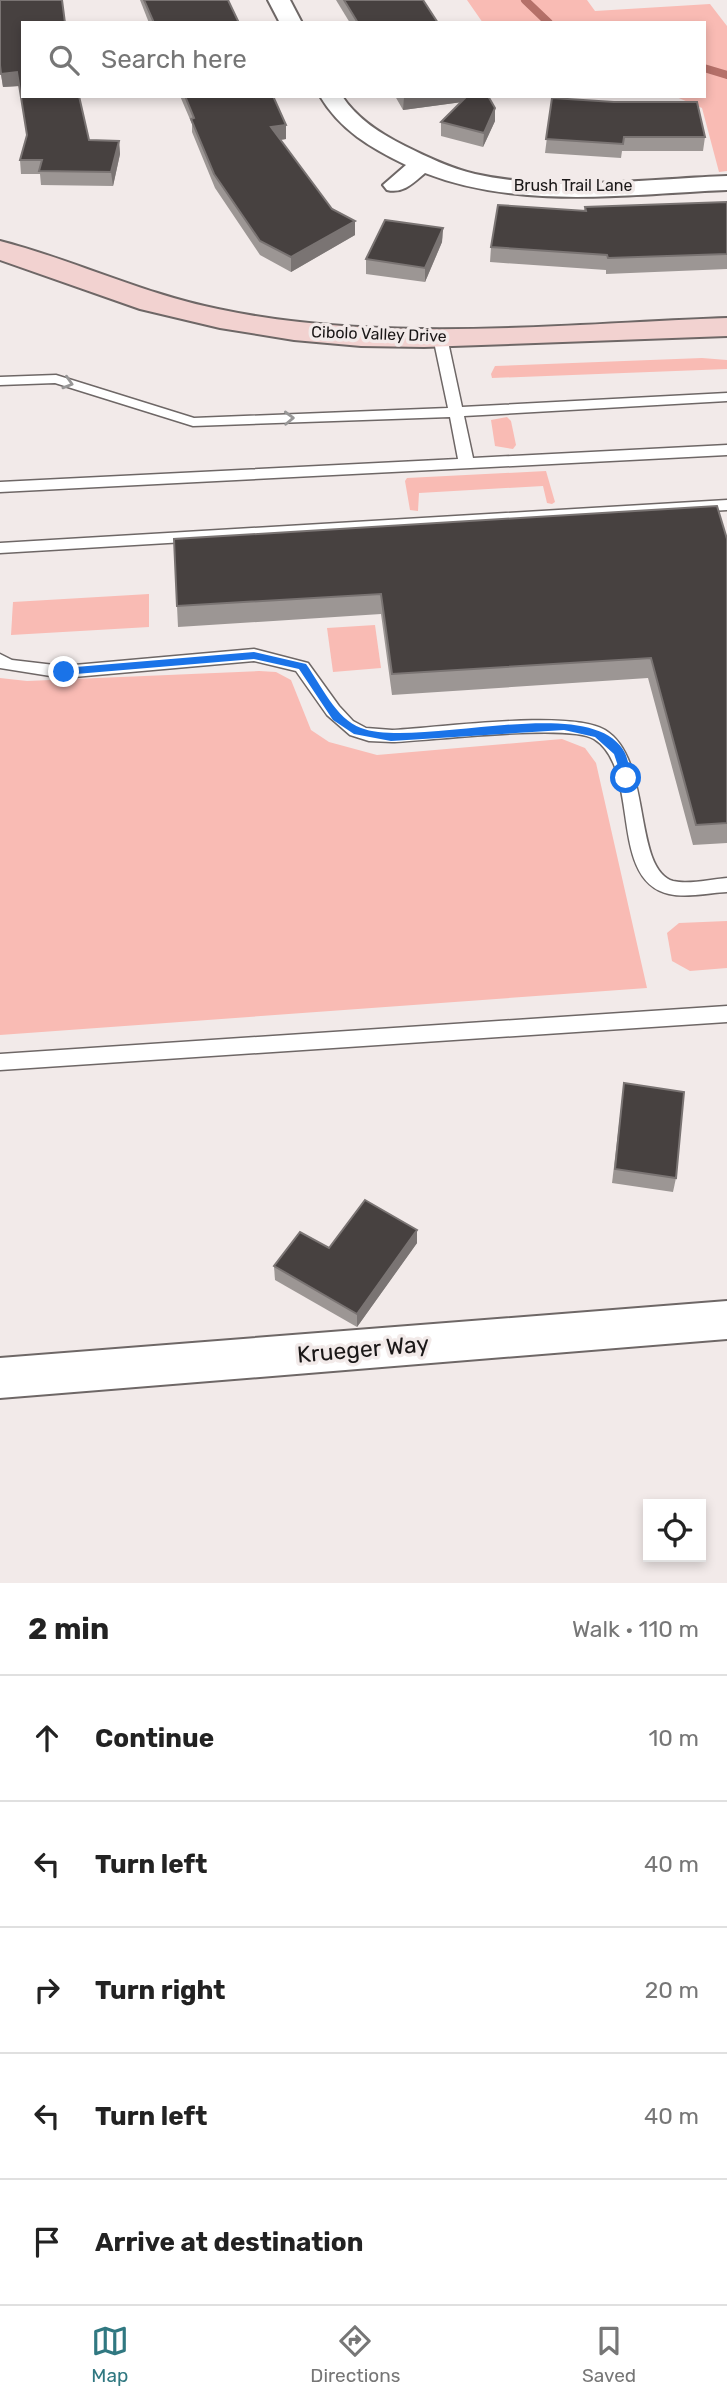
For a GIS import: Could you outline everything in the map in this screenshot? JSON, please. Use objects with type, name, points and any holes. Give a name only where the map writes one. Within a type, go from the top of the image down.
[{"type":"main road","name":"Cibolo Valley Drive","points":[[0,250],[151,303],[220,319],[294,331],[362,337],[440,337],[727,327]]},
{"type":"street","points":[[279,0],[291,21]]},
{"type":"street","name":"Brush Trail Lane","points":[[332,98],[339,112],[377,141],[422,164],[484,183],[548,188],[727,183]]},
{"type":"street","points":[[395,185],[422,164]]},
{"type":"street","name":"Krueger Way","points":[[0,1378],[727,1320]]},
{"type":"lane","points":[[440,337],[467,465]]},
{"type":"lane","points":[[0,381],[56,379],[193,422],[456,412],[727,397]]},
{"type":"lane","points":[[0,487],[727,450]]},
{"type":"lane","points":[[0,548],[727,505]]},
{"type":"lane","points":[[0,660],[8,665],[64,672],[254,655],[302,667],[337,717],[358,732],[391,737],[564,726],[598,734],[619,753],[645,861],[654,878],[669,887],[727,885]]},
{"type":"lane","points":[[0,1062],[727,1014]]},
{"type":"shaded area","points":[[467,0],[587,0],[595,11],[710,4],[727,26],[727,171],[719,172],[702,108],[679,98],[706,98],[706,21],[482,21]]},
{"type":"shaded area","points":[[702,358],[727,360],[727,369],[492,378],[491,374],[495,366]]},
{"type":"shaded area","points":[[507,417],[511,421],[516,445],[513,449],[495,446],[491,420]]},
{"type":"shaded area","points":[[546,471],[555,502],[552,504],[547,503],[543,486],[419,493],[418,511],[410,510],[405,481],[407,478]]},
{"type":"shaded area","points":[[149,594],[149,627],[11,635],[13,602]]},
{"type":"shaded area","points":[[375,625],[381,668],[333,672],[327,628]]},
{"type":"shaded area","points":[[276,672],[291,680],[311,730],[329,742],[377,755],[562,739],[585,748],[596,763],[647,988],[0,1035],[0,678],[27,681]]},
{"type":"shaded area","points":[[727,921],[727,968],[690,971],[672,961],[667,933],[679,923]]},
{"type":"building","points":[[0,0],[62,0],[65,21],[21,21],[21,97],[17,72],[1,74]]},
{"type":"building","points":[[144,0],[228,0],[238,21],[153,21]]},
{"type":"building","points":[[344,0],[423,0],[437,21],[357,21]]},
{"type":"building","points":[[21,98],[79,98],[89,140],[119,141],[111,172],[39,171],[42,160],[20,160],[27,135]]},
{"type":"building","points":[[186,98],[274,98],[286,125],[271,127],[332,209],[355,221],[291,257],[260,241],[214,174],[191,119],[194,118]]},
{"type":"building","points":[[465,98],[489,98],[495,108],[484,133],[441,122]]},
{"type":"building","points":[[552,98],[614,102],[697,102],[705,137],[624,137],[623,144],[546,139]]},
{"type":"building","points":[[727,202],[727,254],[608,258],[607,255],[491,247],[498,205],[586,211],[585,207]]},
{"type":"building","points":[[385,220],[443,228],[425,268],[366,259]]},
{"type":"building","points":[[717,506],[727,539],[727,823],[696,825],[651,658],[392,674],[381,594],[177,606],[174,539]]},
{"type":"building","points":[[624,1083],[684,1092],[676,1178],[615,1169]]},
{"type":"building","points":[[365,1200],[417,1230],[357,1314],[274,1266],[300,1232],[329,1248]]},
{"type":"waterway","points":[[525,0],[547,21]]},
{"type":"waterway","points":[[706,69],[727,75]]},
{"type":"route","points":[[64,672],[254,655],[284,660],[302,667],[337,717],[358,732],[391,737],[564,726],[598,734],[619,753],[626,778]]}]
